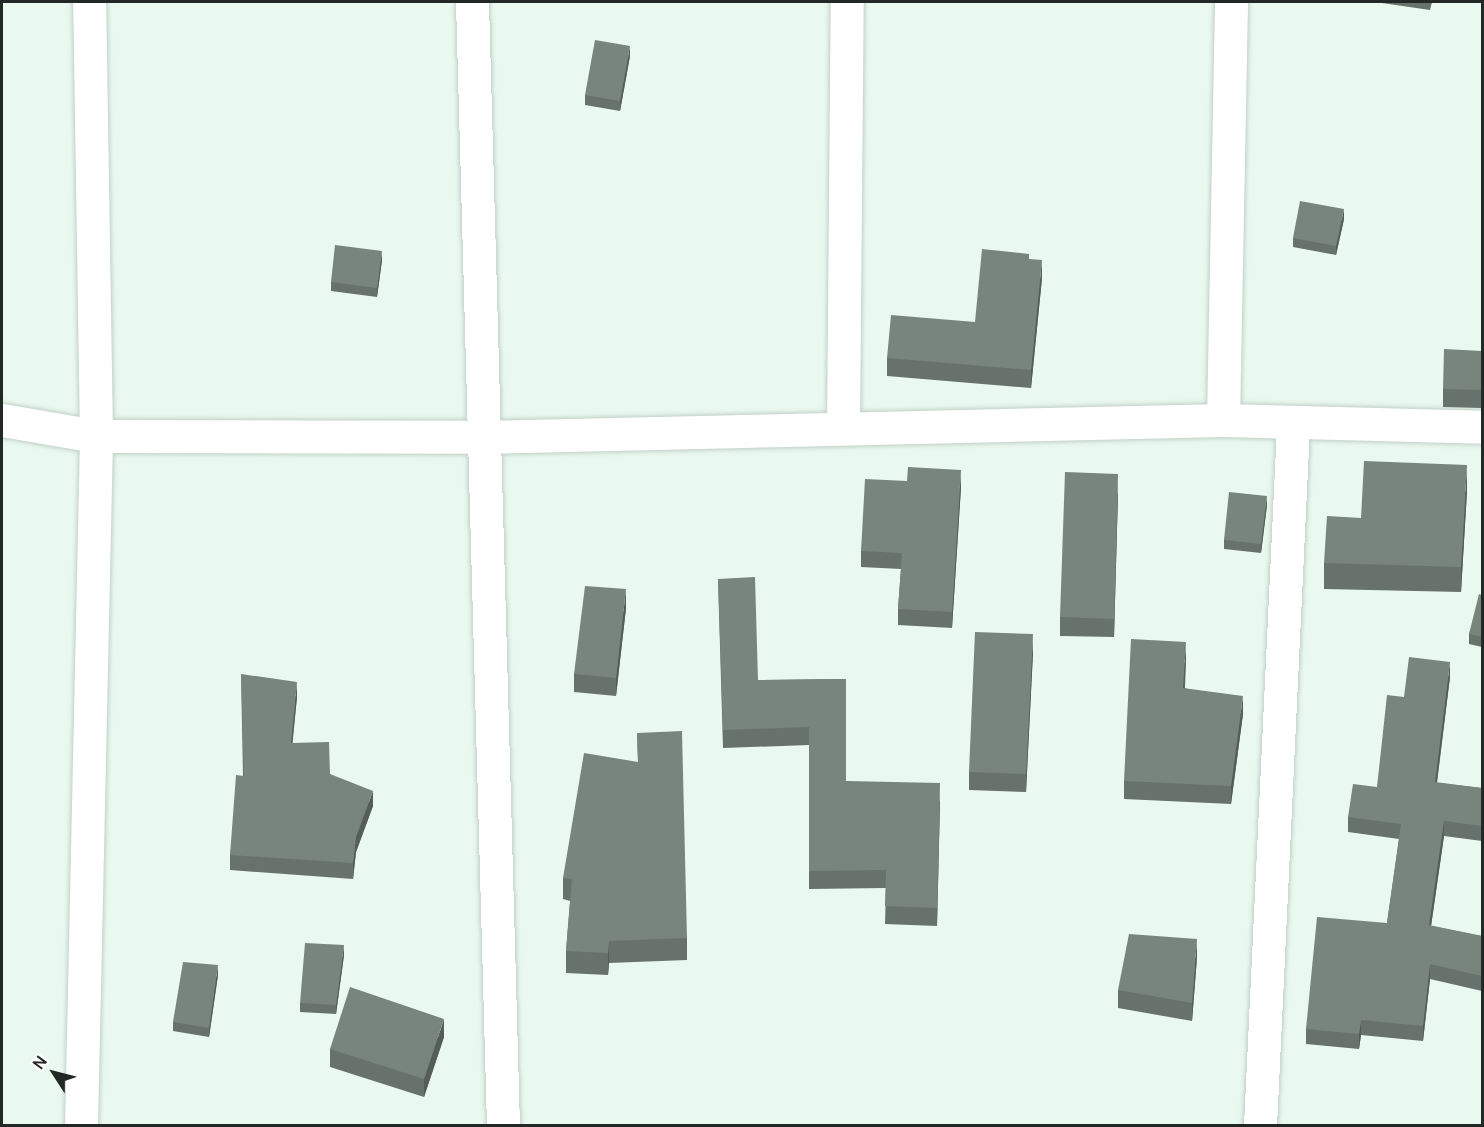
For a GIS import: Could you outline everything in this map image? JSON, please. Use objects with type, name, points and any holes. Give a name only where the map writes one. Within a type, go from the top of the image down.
[{"type":"street","points":[[81,1125],[96,436],[89,2]]},
{"type":"street","points":[[472,2],[503,1125]]},
{"type":"street","points":[[843,428],[847,2]]},
{"type":"street","points":[[1223,420],[1231,2]]},
{"type":"street","points":[[2,420],[96,436],[485,437],[1223,420],[1293,425],[1482,427]]},
{"type":"street","points":[[1260,1125],[1293,425]]},
{"type":"building","points":[[595,40],[630,46],[620,101],[585,95]]},
{"type":"building","points":[[1300,201],[1344,209],[1336,246],[1293,238]]},
{"type":"building","points":[[335,245],[382,251],[377,288],[331,282]]},
{"type":"building","points":[[982,249],[1029,254],[1029,259],[1042,260],[1031,370],[887,358],[891,315],[975,322]]},
{"type":"building","points":[[1444,349],[1482,351],[1482,390],[1443,389]]},
{"type":"building","points":[[1364,461],[1467,465],[1461,567],[1324,563],[1327,516],[1361,518]]},
{"type":"building","points":[[908,467],[961,470],[952,612],[898,609],[902,553],[861,551],[865,479],[907,481]]},
{"type":"building","points":[[1065,472],[1118,474],[1114,619],[1060,617]]},
{"type":"building","points":[[1229,492],[1267,496],[1261,544],[1224,540]]},
{"type":"building","points":[[755,577],[758,680],[846,679],[846,781],[940,783],[937,908],[885,906],[886,870],[809,871],[809,727],[723,730],[718,579]]},
{"type":"building","points":[[585,586],[626,589],[616,678],[574,674]]},
{"type":"building","points":[[1479,594],[1482,595],[1482,637],[1469,634]]},
{"type":"building","points":[[975,632],[1033,634],[1026,774],[969,772]]},
{"type":"building","points":[[1131,639],[1186,642],[1183,688],[1243,696],[1231,786],[1124,781]]},
{"type":"building","points":[[1409,657],[1450,662],[1435,782],[1482,788],[1482,826],[1444,821],[1429,925],[1482,936],[1482,976],[1430,964],[1423,1026],[1361,1020],[1359,1034],[1306,1029],[1317,917],[1387,923],[1401,824],[1348,817],[1353,784],[1377,787],[1387,695],[1404,697]]},
{"type":"building","points":[[241,674],[297,682],[291,743],[329,742],[330,774],[373,791],[356,837],[353,863],[230,855],[236,775],[244,776]]},
{"type":"building","points":[[682,731],[687,938],[609,941],[608,953],[566,951],[572,879],[563,878],[584,753],[638,762],[637,733]]},
{"type":"building","points":[[1129,934],[1197,939],[1192,1003],[1118,990]]},
{"type":"building","points":[[305,943],[344,945],[336,1005],[300,1003]]},
{"type":"building","points":[[183,962],[218,965],[209,1028],[173,1022]]},
{"type":"building","points":[[350,987],[444,1019],[424,1079],[330,1049]]}]
